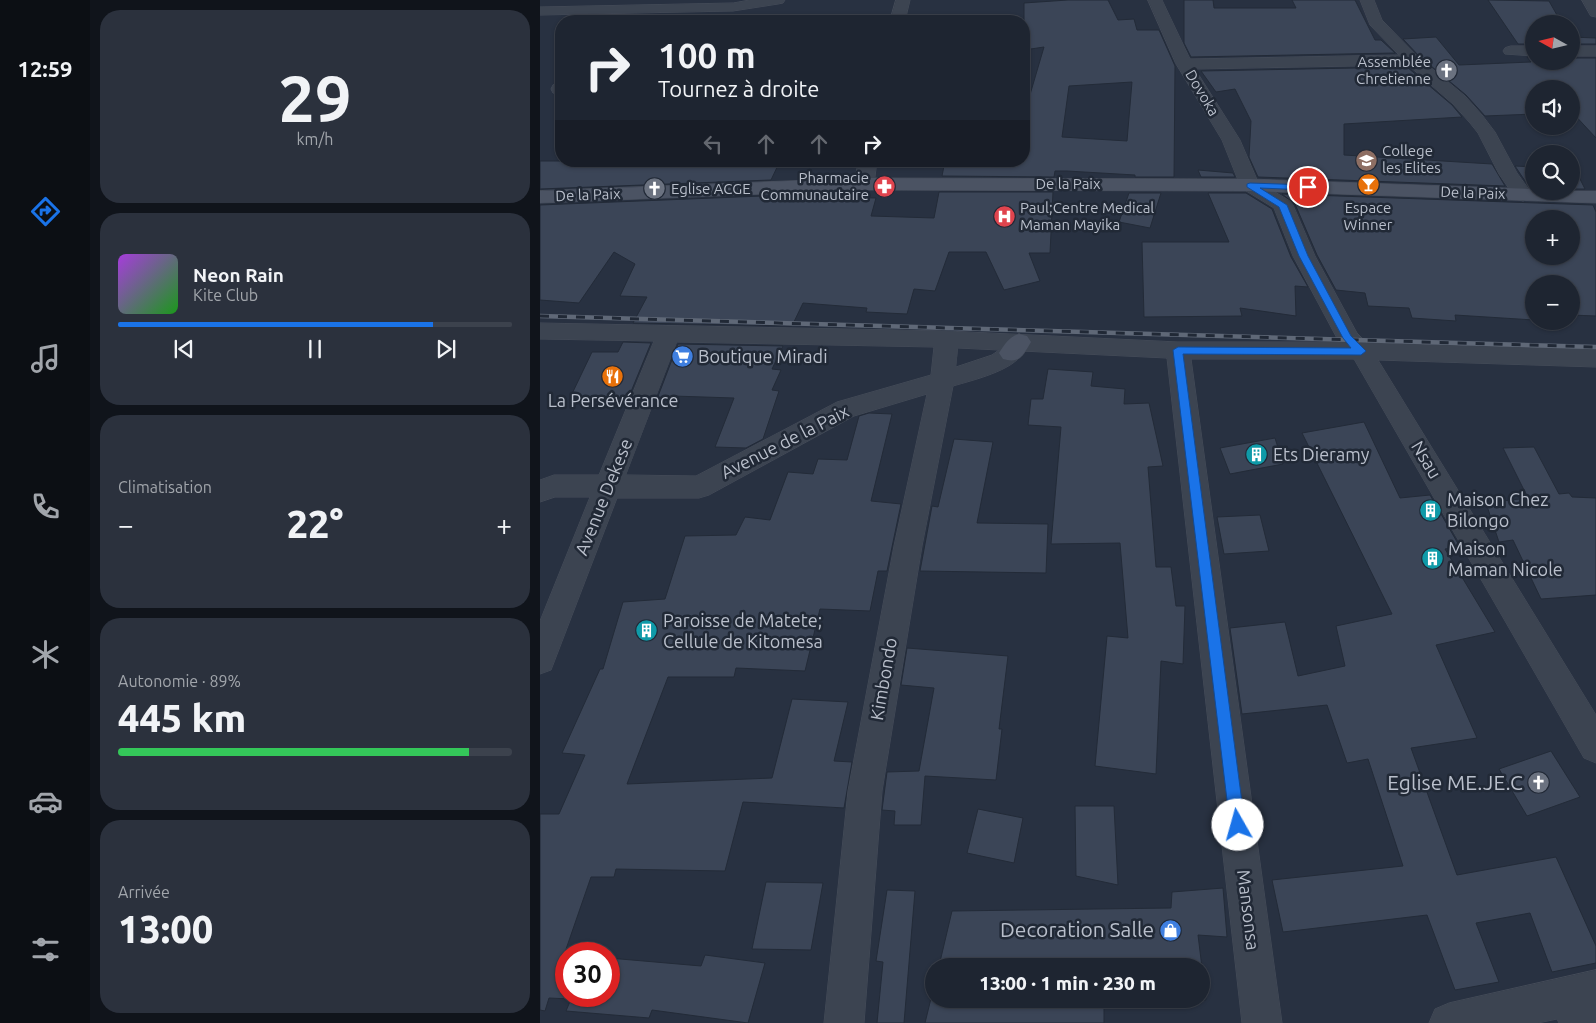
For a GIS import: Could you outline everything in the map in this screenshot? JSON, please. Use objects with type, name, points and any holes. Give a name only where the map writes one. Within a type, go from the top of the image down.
[{"type":"street","points":[[540,11],[733,7],[778,0]]},
{"type":"street","points":[[899,15],[902,0]]},
{"type":"street","name":"Dovoka","points":[[1155,0],[1184,64],[1231,140],[1250,185]]},
{"type":"street","points":[[1367,0],[1375,22],[1412,60],[1459,100],[1476,119],[1486,132],[1508,174],[1523,195]]},
{"type":"street","points":[[1589,0],[1596,12]]},
{"type":"street","points":[[697,15],[701,8]]},
{"type":"street","points":[[1511,51],[1525,51]]},
{"type":"street","points":[[1580,51],[1596,51]]},
{"type":"street","points":[[1184,64],[1412,60]]},
{"type":"street","points":[[864,184],[867,167]]},
{"type":"street","name":"De la Paix","points":[[540,197],[864,184],[1250,185],[1596,197]]},
{"type":"street","name":"Nsau","points":[[1250,185],[1283,205],[1304,256],[1348,338],[1361,351],[1596,746]]},
{"type":"street","points":[[540,331],[947,339],[1015,347],[1361,351],[1596,358]]},
{"type":"street","name":"Avenue Dekese","points":[[540,659],[668,335]]},
{"type":"street","name":"Kimbondo","points":[[844,1023],[864,791],[908,546],[942,381],[947,339]]},
{"type":"street","name":"Avenue de la Paix","points":[[540,491],[554,486],[699,487],[846,409],[942,381],[1000,361],[1015,347]]},
{"type":"street","name":"Mansonsa","points":[[1178,350],[1262,1023]]},
{"type":"street","points":[[1449,1023],[1581,1002]]},
{"type":"building","points":[[1108,0],[1118,20],[1134,19],[1137,30],[1159,30],[1175,66],[1174,177],[1135,177],[1135,175],[1067,171],[1055,171],[1054,177],[942,176],[944,167],[1030,167],[1030,95],[1044,47],[1030,49],[1030,15],[1024,15],[1024,3]],"holes":[[[1132,82],[1127,141],[1062,137],[1069,86]]]},
{"type":"building","points":[[1184,0],[1213,0],[1214,8],[1296,8],[1292,0],[1355,0],[1375,40],[1381,40],[1395,53],[1191,57],[1184,43]]},
{"type":"building","points":[[1488,0],[1549,1],[1557,15],[1525,15],[1525,44],[1518,44]]},
{"type":"building","points":[[1436,37],[1459,65],[1525,62],[1525,70],[1580,70],[1580,58],[1596,58],[1596,138],[1580,121],[1580,80],[1525,80],[1525,114],[1485,116],[1466,95],[1419,56],[1403,39]]},
{"type":"building","points":[[1580,37],[1596,38],[1596,44],[1580,44]]},
{"type":"building","points":[[1407,67],[1452,105],[1462,117],[1344,124],[1344,155],[1492,164],[1505,186],[1258,177],[1249,157],[1251,121],[1235,89],[1216,92],[1201,71]]},
{"type":"building","points":[[540,161],[555,161],[555,167],[777,167],[771,180],[540,189]]},
{"type":"building","points":[[1515,166],[1525,167],[1525,181]]},
{"type":"building","points":[[1198,170],[1233,173],[1235,177],[1201,177]]},
{"type":"building","points":[[1580,179],[1585,189],[1580,189]]},
{"type":"building","points":[[939,192],[1053,192],[1050,253],[1029,253],[1040,281],[1004,290],[986,252],[949,252],[935,291],[914,289],[907,314],[866,312],[867,308],[803,303],[792,326],[633,323],[647,297],[620,296],[635,264],[614,252],[579,303],[540,300],[540,205],[763,196],[876,198],[871,216],[934,218]]},
{"type":"building","points":[[1129,193],[1161,193],[1150,228],[1119,222]]},
{"type":"building","points":[[1208,193],[1246,193],[1272,209],[1291,257],[1308,287],[1295,286],[1296,316],[1240,308],[1242,316],[1144,317],[1142,242],[1229,242]]},
{"type":"building","points":[[1282,194],[1593,205],[1596,212],[1596,316],[1580,315],[1580,275],[1525,275],[1525,319],[1455,315],[1456,321],[1412,318],[1409,308],[1368,306],[1365,293],[1336,290],[1317,255],[1295,204]]},
{"type":"building","name":"La Persévérance","points":[[623,342],[651,343],[628,399],[569,400],[592,352],[618,352]]},
{"type":"building","points":[[678,344],[783,346],[772,369],[781,370],[772,390],[779,391],[763,439],[746,448],[715,447],[734,398],[673,396],[672,398],[657,399]]},
{"type":"building","points":[[1048,369],[1093,372],[1091,386],[1125,389],[1124,404],[1149,403],[1163,466],[1148,467],[1156,567],[1171,567],[1176,606],[1185,606],[1183,664],[1161,661],[1156,774],[1095,766],[1107,636],[1128,638],[1120,543],[1051,544],[1061,427],[1028,425],[1031,399],[1043,399]]},
{"type":"building","points":[[869,413],[892,414],[871,501],[901,504],[887,571],[878,571],[870,611],[820,609],[805,671],[736,668],[734,677],[668,677],[627,784],[772,778],[792,699],[848,702],[834,761],[852,762],[844,808],[743,802],[725,871],[616,869],[614,877],[591,877],[568,942],[555,942],[555,998],[549,998],[545,1011],[540,1010],[540,814],[559,814],[585,755],[562,753],[600,669],[603,669],[623,602],[665,599],[685,536],[736,535],[745,517],[770,520],[788,472],[813,474],[818,459],[847,460],[859,416]]},
{"type":"building","points":[[1364,422],[1400,498],[1430,495],[1460,547],[1445,549],[1495,632],[1436,645],[1477,738],[1411,748],[1457,875],[1556,857],[1596,946],[1596,963],[1552,972],[1530,913],[1476,923],[1499,982],[1455,990],[1427,915],[1283,932],[1272,880],[1403,866],[1368,759],[1347,763],[1327,705],[1242,714],[1230,628],[1285,622],[1298,676],[1345,666],[1336,626],[1392,614],[1302,433]]},
{"type":"building","name":"Ets Dieramy","points":[[1275,438],[1283,464],[1230,474],[1220,448]]},
{"type":"building","points":[[954,439],[993,442],[977,523],[1048,524],[1046,573],[920,571],[932,506],[938,507]]},
{"type":"building","points":[[1534,447],[1559,494],[1569,493],[1572,497],[1596,498],[1596,595],[1541,599],[1513,540],[1499,542],[1486,503],[1528,498],[1503,448]]},
{"type":"building","points":[[1260,515],[1269,551],[1224,554],[1217,517]]},
{"type":"building","points":[[907,648],[1008,656],[999,729],[1002,729],[996,780],[925,776],[921,825],[894,825],[895,811],[882,810],[887,772],[919,771],[934,688],[901,685]]},
{"type":"building","name":"Eglise ME.JE.C","points":[[1551,751],[1580,797],[1527,816],[1499,769]]},
{"type":"building","points":[[1075,806],[1114,806],[1118,885],[1076,876]]},
{"type":"building","points":[[978,809],[1023,818],[1014,863],[967,853]]},
{"type":"building","points":[[766,882],[823,883],[811,950],[752,949]]},
{"type":"building","points":[[1223,888],[1227,937],[1198,935],[1201,958],[941,958],[952,911],[1171,908],[1172,892]]},
{"type":"building","points":[[887,890],[915,891],[904,1023],[877,1023],[883,962],[876,961]]},
{"type":"building","points":[[705,955],[765,963],[748,1023],[652,1010],[649,1018],[566,1011],[568,1007],[620,1007],[620,959],[701,966]]},
{"type":"building","points":[[929,1008],[1104,1008],[1104,1023],[925,1023]]},
{"type":"railway","points":[[540,316],[1596,347]]},
{"type":"place","name":"Assemblée Chretienne","points":[[1447,71]]},
{"type":"place","name":"College les Elites","points":[[1366,160]]},
{"type":"place","name":"Espace Winner","points":[[1368,185]]},
{"type":"place","name":"Pharmacie Communautaire","points":[[885,187]]},
{"type":"place","name":"Eglise ACGE","points":[[655,189]]},
{"type":"place","name":"Paul;Centre Medical Maman Mayika","points":[[1004,217]]},
{"type":"place","name":"Boutique Miradi","points":[[682,357]]},
{"type":"place","name":"La Persévérance","points":[[613,376]]},
{"type":"place","name":"Ets Dieramy","points":[[1257,455]]},
{"type":"place","name":"Maison Chez Bilongo","points":[[1431,510]]},
{"type":"place","name":"Maison Maman Nicole","points":[[1432,559]]},
{"type":"place","name":"Paroisse de Matete; Cellule de Kitomesa","points":[[647,631]]},
{"type":"place","name":"Eglise ME.JE.C","points":[[1539,783]]},
{"type":"place","name":"Decoration Salle","points":[[1170,930]]},
{"type":"route","points":[[1238,825],[1178,350],[1361,351],[1348,338],[1304,256],[1283,205],[1250,185],[1308,187]]}]
